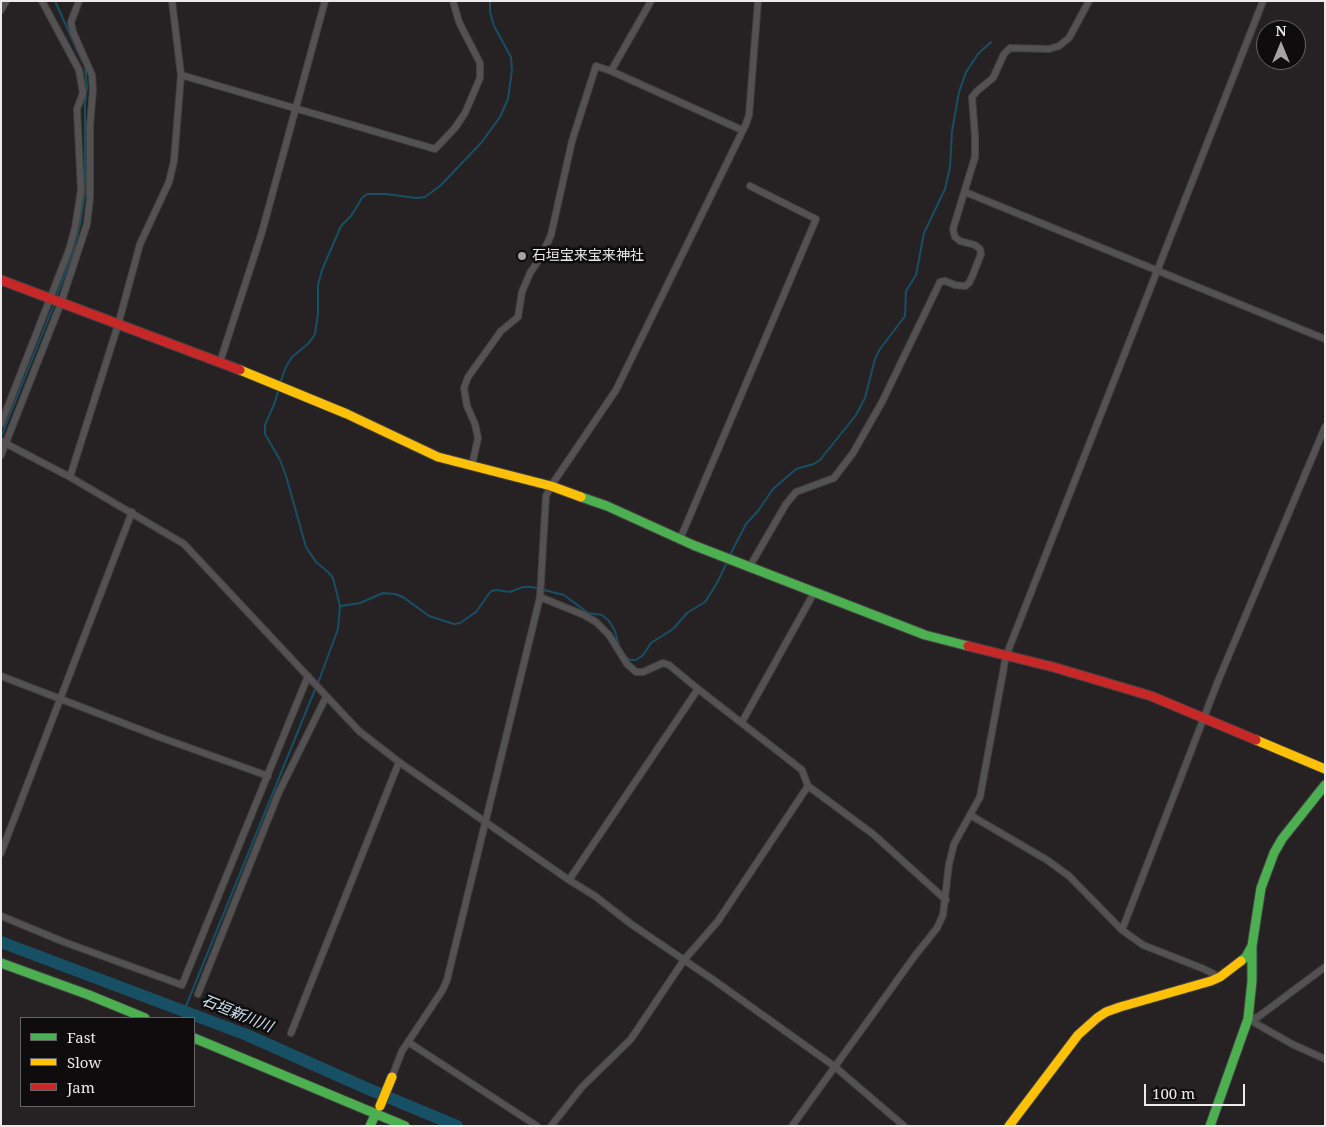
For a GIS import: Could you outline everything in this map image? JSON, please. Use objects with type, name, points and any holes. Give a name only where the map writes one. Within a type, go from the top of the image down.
[{"type":"street","points":[[1,10],[6,1]]},
{"type":"street","points":[[1,424],[69,250],[81,190],[77,109],[83,93],[79,70],[42,1]]},
{"type":"street","points":[[1,455],[3,443],[61,302],[87,224],[90,198],[90,125],[93,90],[92,75],[73,32],[71,22],[79,1]]},
{"type":"street","points":[[70,477],[118,324],[140,244],[169,182],[174,161],[181,75],[172,1]]},
{"type":"street","points":[[220,362],[262,232],[325,1]]},
{"type":"street","points":[[181,75],[435,149],[465,114],[480,78],[480,63],[459,22],[453,1]]},
{"type":"street","points":[[611,71],[651,1]]},
{"type":"street","points":[[370,1126],[402,1051],[442,991],[447,980],[540,597],[546,496],[616,390],[749,115],[758,1]]},
{"type":"street","points":[[750,566],[786,504],[796,492],[834,478],[853,453],[882,402],[940,282],[945,281],[965,286],[972,278],[981,254],[980,249],[975,245],[960,241],[955,236],[954,229],[975,157],[972,97],[993,78],[1004,54],[1010,48],[1049,49],[1059,46],[1069,38],[1089,1]]},
{"type":"street","points":[[792,1126],[834,1066],[937,928],[943,915],[951,854],[958,836],[980,797],[1006,656],[1263,1]]},
{"type":"street","points":[[472,465],[478,438],[475,424],[466,406],[464,388],[468,377],[501,331],[518,317],[522,292],[530,272],[542,255],[551,235],[572,140],[596,66],[742,130]]},
{"type":"street","points":[[680,539],[816,219],[750,186]]},
{"type":"street","points":[[966,192],[1325,339]]},
{"type":"street","points":[[1,280],[220,362],[347,414],[438,457],[551,486],[607,506],[680,539],[925,635],[1053,667],[1151,696],[1325,769]]},
{"type":"street","points":[[1122,930],[1204,718],[1325,426]]},
{"type":"street","points":[[3,443],[70,477],[184,544],[359,731],[399,762],[568,880],[595,896],[631,924],[834,1066],[904,1126]]},
{"type":"street","points":[[1,853],[132,512]]},
{"type":"street","points":[[742,722],[815,591]]},
{"type":"street","points":[[540,597],[584,615],[596,622],[609,634],[628,664],[636,672],[643,672],[663,663],[669,665],[698,690],[802,770],[808,786],[873,834],[946,900]]},
{"type":"street","points":[[1,676],[162,738],[268,776]]},
{"type":"street","points":[[1,916],[64,942],[182,986],[308,676]]},
{"type":"street","points":[[568,880],[698,690]]},
{"type":"street","points":[[198,994],[279,792],[326,697]]},
{"type":"street","points":[[291,1033],[399,762]]},
{"type":"street","points":[[1210,1126],[1248,1019],[1252,981],[1252,946],[1261,888],[1274,853],[1282,839],[1325,785]]},
{"type":"street","points":[[551,1126],[582,1087],[631,1039],[684,960],[718,921],[808,786]]},
{"type":"street","points":[[970,815],[1047,860],[1070,876],[1122,930],[1143,945],[1220,977]]},
{"type":"street","points":[[1009,1126],[1078,1035],[1097,1018],[1106,1012],[1120,1007],[1220,977],[1239,964],[1246,957],[1252,946]]},
{"type":"street","points":[[1,962],[143,1017]]},
{"type":"street","points":[[1248,1019],[1258,1017],[1325,967]]},
{"type":"street","points":[[1248,1019],[1292,1044],[1325,1059]]},
{"type":"street","points":[[195,1038],[378,1110],[405,1126]]},
{"type":"street","points":[[408,1042],[537,1126]]},
{"type":"waterway","points":[[55,1],[82,61]]},
{"type":"waterway","points":[[280,383],[292,357],[309,343],[315,334],[318,313],[318,285],[322,270],[341,226],[351,216],[362,198],[367,194],[425,197],[440,186],[481,143],[500,117],[508,99],[512,70],[511,57],[494,26],[490,12],[490,1]]},
{"type":"waterway","points":[[730,555],[746,524],[758,511],[773,489],[796,469],[814,464],[820,460],[856,415],[865,398],[875,359],[880,349],[905,316],[906,291],[916,275],[924,233],[945,189],[950,167],[952,131],[959,92],[966,72],[978,54],[991,42]]},
{"type":"waterway","points":[[56,298],[73,253],[85,193],[85,103],[87,87],[85,67]]},
{"type":"waterway","points":[[1,437],[55,302]]},
{"type":"waterway","points":[[279,388],[265,425],[265,434],[280,460],[286,476],[306,547],[316,562],[333,578],[340,606],[338,629],[318,683]]},
{"type":"waterway","points":[[626,657],[630,660],[636,660],[643,655],[651,643],[673,629],[687,613],[705,602],[727,562]]},
{"type":"waterway","points":[[341,606],[360,603],[383,593],[395,594],[403,597],[429,616],[454,624],[460,623],[476,612],[491,591],[510,592],[523,587],[532,587],[564,595],[588,613],[602,615],[609,621],[615,631],[619,646]]},
{"type":"waterway","points":[[184,1011],[316,687]]},
{"type":"waterway","name":"石垣新川川","points":[[1,942],[247,1035],[457,1126]]},
{"type":"traffic: fast","points":[[581,497],[607,506],[693,545],[925,635],[968,646]]},
{"type":"traffic: fast","points":[[1241,961],[1246,957],[1252,946],[1261,888],[1274,853],[1282,839],[1325,785]]},
{"type":"traffic: fast","points":[[1210,1126],[1248,1019],[1252,981],[1252,946]]},
{"type":"traffic: fast","points":[[1,963],[143,1017]]},
{"type":"traffic: fast","points":[[195,1038],[405,1126]]},
{"type":"traffic: fast","points":[[370,1126],[376,1113]]},
{"type":"traffic: slow","points":[[240,370],[347,414],[438,457],[551,486],[581,497]]},
{"type":"traffic: slow","points":[[1256,740],[1325,769]]},
{"type":"traffic: slow","points":[[1009,1126],[1078,1035],[1097,1018],[1106,1012],[1120,1007],[1211,981],[1220,977],[1241,961]]},
{"type":"traffic: slow","points":[[380,1106],[392,1077]]},
{"type":"traffic: jam","points":[[1,280],[240,370]]},
{"type":"traffic: jam","points":[[968,646],[1053,667],[1151,696],[1256,740]]},
{"type":"place","name":"石垣宝来宝来神社","points":[[522,256]]}]
